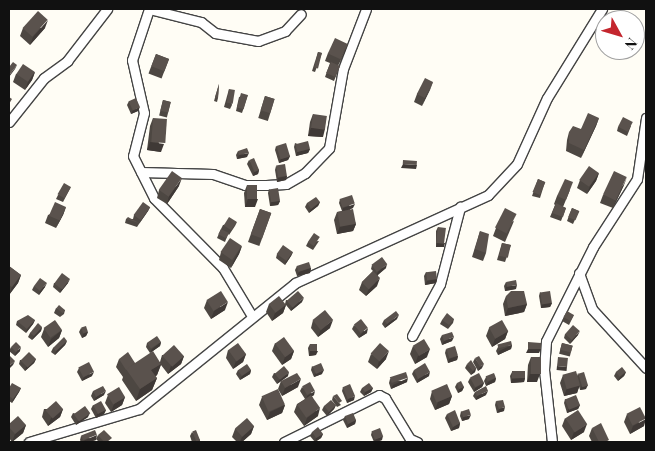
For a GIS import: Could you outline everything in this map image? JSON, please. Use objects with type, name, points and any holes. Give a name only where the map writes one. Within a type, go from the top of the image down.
[{"type":"street","points":[[9,122],[44,78],[67,61],[107,9]]},
{"type":"street","points":[[252,316],[236,284],[193,232],[154,198],[133,156],[144,113],[132,60],[149,9],[201,22],[215,33],[258,41],[285,31],[301,14]]},
{"type":"street","points":[[141,172],[214,174],[245,185],[286,184],[305,173],[329,148],[343,69],[366,9]]},
{"type":"street","points":[[29,442],[139,409],[252,316],[271,298],[335,261],[488,195],[517,164],[547,98],[602,9]]},
{"type":"street","points":[[552,442],[544,370],[546,340],[579,273],[637,179],[646,118]]},
{"type":"street","points":[[412,336],[436,292],[460,207]]},
{"type":"street","points":[[579,273],[592,309],[646,368]]},
{"type":"street","points":[[284,442],[341,410],[378,396],[385,398],[410,439],[417,442]]},
{"type":"building","points":[[38,11],[48,20],[32,37],[23,28]]},
{"type":"building","points":[[335,38],[348,44],[341,59],[328,53]]},
{"type":"building","points":[[318,52],[322,53],[318,68],[314,68]]},
{"type":"building","points":[[156,54],[169,59],[164,71],[151,66]]},
{"type":"building","points":[[13,62],[17,65],[9,74],[9,67]]},
{"type":"building","points":[[331,62],[340,66],[335,77],[326,73]]},
{"type":"building","points":[[23,64],[35,72],[28,82],[16,74]]},
{"type":"building","points":[[425,78],[433,82],[425,98],[417,94]]},
{"type":"building","points":[[219,84],[218,98],[215,97]]},
{"type":"building","points":[[229,89],[235,90],[233,104],[227,103]]},
{"type":"building","points":[[241,93],[248,95],[244,109],[237,107]]},
{"type":"building","points":[[265,96],[275,99],[270,113],[261,110]]},
{"type":"building","points":[[136,98],[140,107],[133,110],[129,101]]},
{"type":"building","points":[[163,100],[171,102],[168,113],[160,111]]},
{"type":"building","points":[[588,113],[599,118],[584,150],[569,143],[569,132],[573,126],[581,129]]},
{"type":"building","points":[[313,114],[327,116],[325,130],[311,128]]},
{"type":"building","points":[[623,117],[633,122],[628,132],[618,127]]},
{"type":"building","points":[[153,118],[167,119],[165,143],[151,142]]},
{"type":"building","points":[[308,141],[310,149],[297,152],[295,144]]},
{"type":"building","points":[[286,143],[290,156],[281,159],[276,146]]},
{"type":"building","points":[[247,148],[249,153],[239,155],[238,151]]},
{"type":"building","points":[[254,158],[259,170],[254,172],[249,160]]},
{"type":"building","points":[[403,160],[417,161],[417,165],[403,164]]},
{"type":"building","points":[[285,164],[287,176],[278,177],[276,165]]},
{"type":"building","points":[[589,166],[599,173],[589,187],[579,180]]},
{"type":"building","points":[[172,171],[182,178],[169,197],[159,190]]},
{"type":"building","points":[[614,171],[627,177],[616,200],[603,195]]},
{"type":"building","points":[[538,179],[545,182],[540,195],[533,192]]},
{"type":"building","points":[[565,179],[573,182],[566,200],[557,196]]},
{"type":"building","points":[[64,183],[71,187],[64,198],[58,194]]},
{"type":"building","points":[[247,185],[257,185],[257,199],[247,199]]},
{"type":"building","points":[[278,188],[280,201],[271,202],[269,189]]},
{"type":"building","points":[[352,195],[355,204],[342,208],[340,199]]},
{"type":"building","points":[[316,197],[320,202],[311,209],[307,203]]},
{"type":"building","points":[[55,202],[66,207],[60,221],[49,216]]},
{"type":"building","points":[[143,202],[150,207],[141,220],[134,215]]},
{"type":"building","points":[[556,203],[566,208],[563,217],[552,213]]},
{"type":"building","points":[[505,208],[517,214],[507,234],[495,228]]},
{"type":"building","points":[[572,208],[579,211],[575,220],[568,217]]},
{"type":"building","points":[[260,209],[271,213],[262,238],[251,234]]},
{"type":"building","points":[[353,209],[356,224],[340,227],[337,212]]},
{"type":"building","points":[[128,217],[139,223],[126,219]]},
{"type":"building","points":[[229,217],[237,222],[231,230],[224,225]]},
{"type":"building","points":[[438,227],[446,228],[444,244],[436,243]]},
{"type":"building","points":[[221,229],[229,233],[226,238],[218,234]]},
{"type":"building","points":[[480,231],[489,234],[486,253],[475,249]]},
{"type":"building","points":[[314,233],[320,237],[314,246],[308,242]]},
{"type":"building","points":[[230,238],[242,246],[232,260],[220,252]]},
{"type":"building","points":[[502,243],[511,245],[508,258],[499,256]]},
{"type":"building","points":[[283,245],[293,252],[287,261],[277,254]]},
{"type":"building","points":[[382,257],[387,264],[377,272],[371,265]]},
{"type":"building","points":[[309,262],[311,268],[298,272],[297,266]]},
{"type":"building","points":[[9,266],[21,275],[12,287],[9,285]]},
{"type":"building","points":[[373,271],[380,278],[369,289],[362,282]]},
{"type":"building","points":[[436,271],[437,279],[427,280],[426,272]]},
{"type":"building","points":[[62,273],[70,279],[62,289],[54,283]]},
{"type":"building","points":[[40,278],[47,283],[40,291],[34,286]]},
{"type":"building","points":[[516,280],[517,285],[507,287],[506,282]]},
{"type":"building","points":[[221,291],[228,302],[213,311],[207,300]]},
{"type":"building","points":[[298,291],[304,298],[293,308],[287,301]]},
{"type":"building","points":[[511,291],[524,291],[527,304],[508,308],[506,296]]},
{"type":"building","points":[[550,291],[552,303],[542,304],[540,293]]},
{"type":"building","points":[[279,296],[286,305],[276,313],[269,304]]},
{"type":"building","points":[[59,305],[65,310],[63,313],[56,308]]},
{"type":"building","points":[[325,310],[333,320],[321,330],[313,320]]},
{"type":"building","points":[[396,311],[399,315],[387,324],[384,320]]},
{"type":"building","points":[[567,311],[574,315],[570,321],[564,317]]},
{"type":"building","points":[[447,313],[454,319],[449,325],[442,320]]},
{"type":"building","points":[[28,315],[35,320],[27,329],[17,321]]},
{"type":"building","points":[[361,319],[368,328],[361,333],[354,325]]},
{"type":"building","points":[[55,320],[62,330],[50,338],[44,328]]},
{"type":"building","points":[[502,320],[508,331],[495,339],[489,327]]},
{"type":"building","points":[[38,323],[42,327],[34,336],[30,333]]},
{"type":"building","points":[[573,325],[580,331],[572,340],[565,334]]},
{"type":"building","points":[[86,326],[88,332],[83,333],[81,328]]},
{"type":"building","points":[[452,332],[454,337],[444,341],[442,335]]},
{"type":"building","points":[[157,336],[161,342],[151,349],[147,343]]},
{"type":"building","points":[[64,337],[67,341],[56,351],[53,348]]},
{"type":"building","points":[[284,337],[294,351],[285,357],[275,343]]},
{"type":"building","points":[[424,339],[430,349],[419,356],[413,346]]},
{"type":"building","points":[[511,341],[512,345],[498,348],[497,344]]},
{"type":"building","points":[[16,342],[21,347],[16,352],[11,347]]},
{"type":"building","points":[[528,342],[541,343],[541,349],[528,349]]},
{"type":"building","points":[[238,343],[246,354],[237,361],[228,350]]},
{"type":"building","points":[[380,343],[389,351],[380,361],[371,353]]},
{"type":"building","points":[[562,343],[573,346],[571,353],[560,350]]},
{"type":"building","points":[[310,344],[317,344],[317,351],[310,351]]},
{"type":"building","points":[[174,345],[184,356],[172,367],[162,356]]},
{"type":"building","points":[[455,346],[458,356],[449,358],[446,349]]},
{"type":"building","points":[[153,351],[161,364],[151,370],[157,378],[140,389],[126,369]]},
{"type":"building","points":[[29,352],[36,359],[28,368],[21,360]]},
{"type":"building","points":[[128,352],[135,363],[126,370],[119,359]]},
{"type":"building","points":[[479,356],[484,364],[480,367],[475,358]]},
{"type":"building","points":[[9,357],[15,361],[9,366]]},
{"type":"building","points":[[531,357],[541,357],[541,374],[531,374]]},
{"type":"building","points":[[558,357],[568,358],[567,367],[557,366]]},
{"type":"building","points":[[471,360],[476,368],[473,371],[467,364]]},
{"type":"building","points":[[89,362],[94,372],[83,377],[78,367]]},
{"type":"building","points":[[321,363],[324,370],[316,374],[313,367]]},
{"type":"building","points":[[425,363],[430,372],[418,379],[414,370]]},
{"type":"building","points":[[247,364],[251,370],[242,376],[238,370]]},
{"type":"building","points":[[284,366],[289,372],[280,380],[275,374]]},
{"type":"building","points":[[622,367],[626,372],[620,377],[616,372]]},
{"type":"building","points":[[512,371],[525,371],[525,378],[512,378]]},
{"type":"building","points":[[576,371],[580,385],[567,389],[563,375]]},
{"type":"building","points":[[406,372],[408,378],[392,383],[390,377]]},
{"type":"building","points":[[584,372],[588,385],[582,387],[578,374]]},
{"type":"building","points":[[297,373],[301,379],[285,388],[281,381]]},
{"type":"building","points":[[479,373],[484,383],[475,387],[470,378]]},
{"type":"building","points":[[494,373],[496,378],[488,381],[486,376]]},
{"type":"building","points":[[461,381],[464,387],[459,389],[457,383]]},
{"type":"building","points":[[310,382],[315,391],[307,395],[302,386]]},
{"type":"building","points":[[12,383],[21,388],[13,399],[9,396],[9,388]]},
{"type":"building","points":[[369,383],[373,388],[365,392],[362,388]]},
{"type":"building","points":[[350,384],[355,396],[348,399],[343,387]]},
{"type":"building","points":[[447,384],[452,396],[436,403],[431,391]]},
{"type":"building","points":[[103,386],[106,391],[96,397],[93,391]]},
{"type":"building","points":[[486,386],[488,391],[477,396],[475,392]]},
{"type":"building","points":[[119,387],[125,397],[113,404],[107,394]]},
{"type":"building","points":[[278,389],[285,405],[268,412],[262,396]]},
{"type":"building","points":[[337,394],[342,401],[339,403],[333,396]]},
{"type":"building","points":[[311,395],[320,408],[306,418],[297,405]]},
{"type":"building","points":[[576,395],[580,405],[569,410],[565,399]]},
{"type":"building","points":[[331,400],[336,405],[329,412],[324,406]]},
{"type":"building","points":[[503,400],[505,407],[499,409],[496,401]]},
{"type":"building","points":[[56,401],[63,409],[53,418],[45,410]]},
{"type":"building","points":[[101,401],[106,410],[98,414],[93,405]]},
{"type":"building","points":[[85,406],[90,413],[79,422],[74,414]]},
{"type":"building","points":[[640,407],[646,419],[633,425],[627,414]]},
{"type":"building","points":[[469,409],[471,415],[463,417],[461,411]]},
{"type":"building","points":[[455,410],[460,423],[453,427],[447,414]]},
{"type":"building","points":[[578,410],[587,424],[575,432],[565,418]]},
{"type":"building","points":[[353,413],[356,420],[348,424],[345,416]]},
{"type":"building","points":[[18,416],[26,425],[15,434],[9,427],[9,424]]},
{"type":"building","points":[[247,418],[254,426],[242,437],[235,428]]},
{"type":"building","points":[[601,423],[609,440],[605,442],[599,442],[592,428]]},
{"type":"building","points":[[318,427],[323,434],[316,438],[312,432]]},
{"type":"building","points":[[380,428],[383,436],[375,440],[372,431]]},
{"type":"building","points":[[95,430],[97,435],[83,440],[81,436]]},
{"type":"building","points":[[104,430],[112,438],[107,442],[104,442],[98,435]]},
{"type":"building","points":[[196,430],[200,440],[196,442],[192,431]]}]
